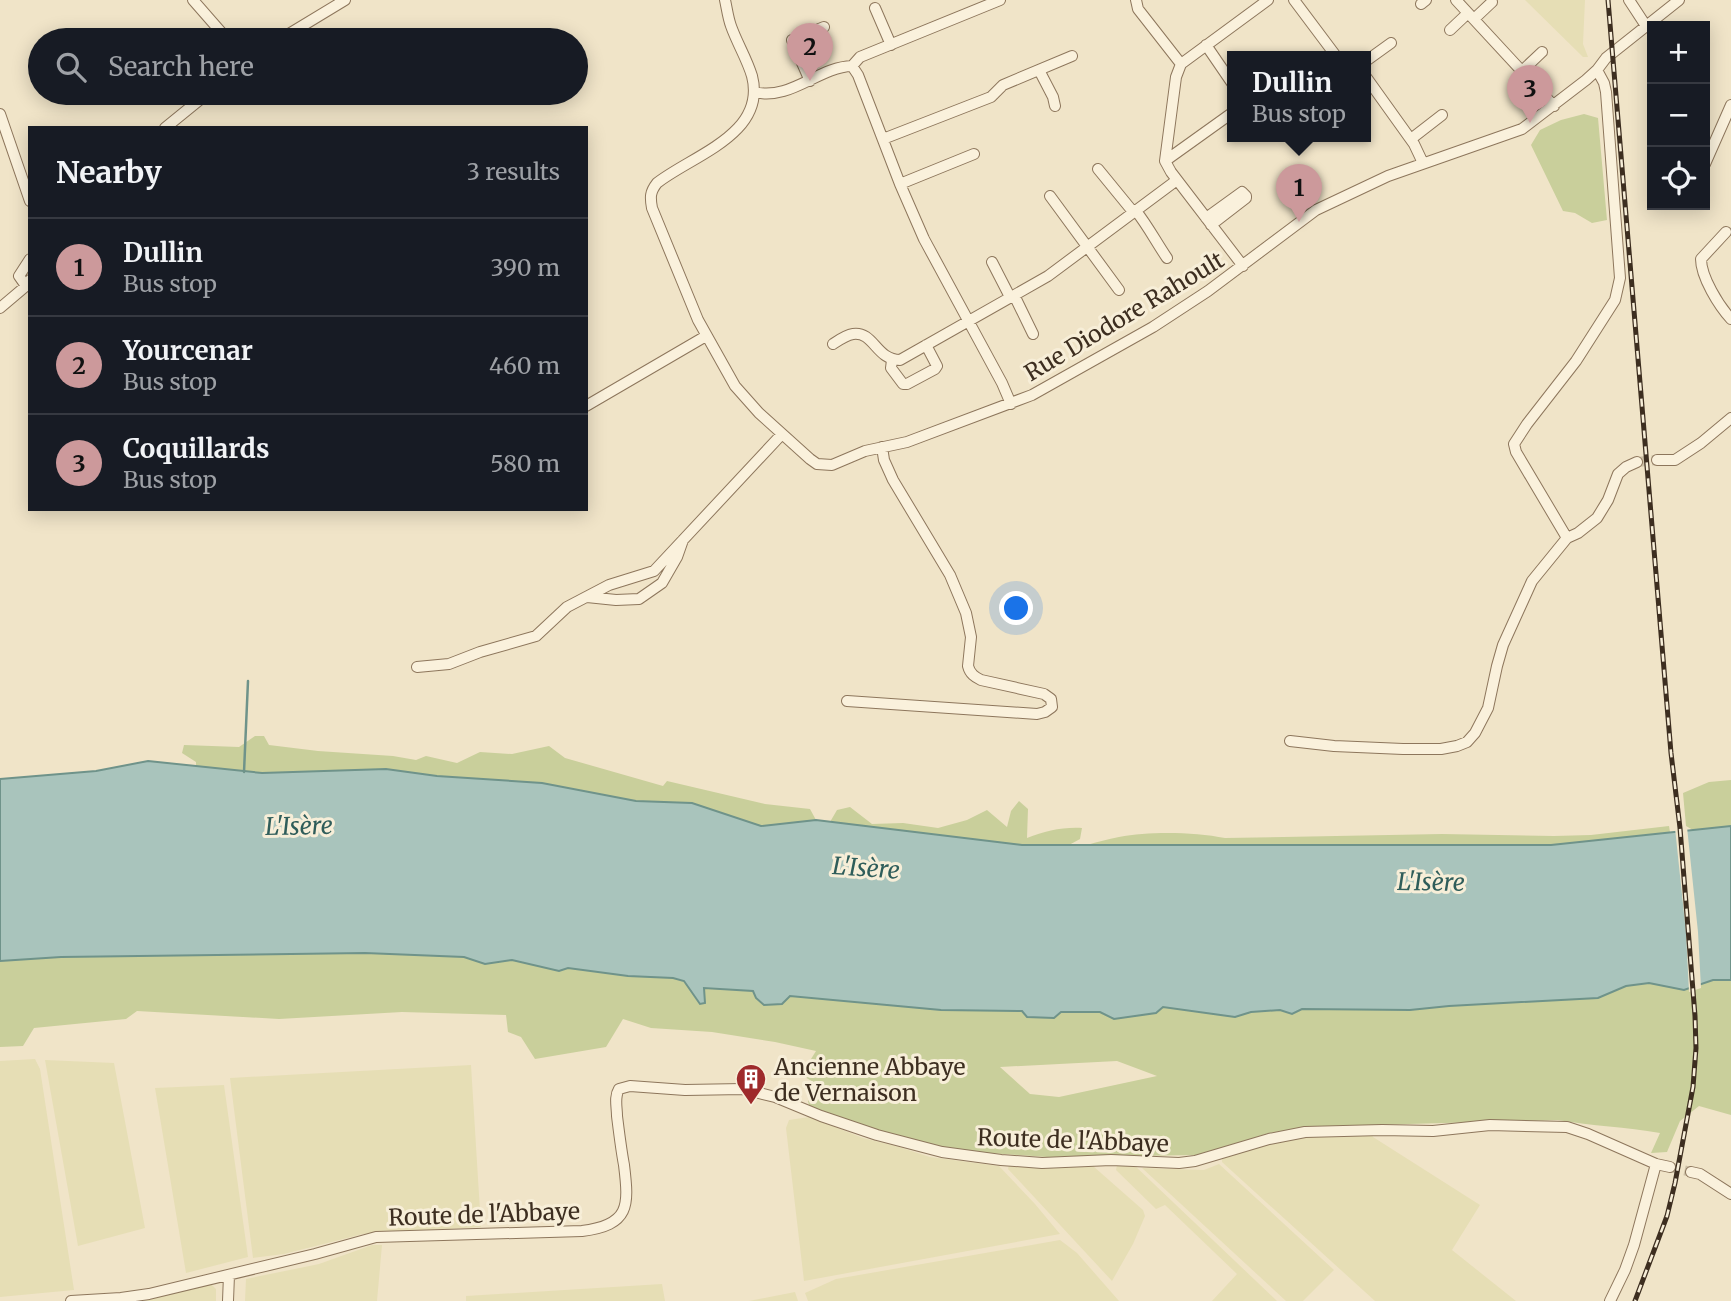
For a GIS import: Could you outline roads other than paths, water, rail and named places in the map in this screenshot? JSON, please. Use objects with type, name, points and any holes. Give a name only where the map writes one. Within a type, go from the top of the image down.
[{"type":"street","points":[[192,0],[217,28]]},
{"type":"street","points":[[299,28],[345,0]]},
{"type":"street","points":[[418,667],[449,664],[536,636],[567,607],[610,585],[654,570],[782,434],[735,386],[706,336],[652,208],[651,190],[664,177],[730,136],[745,120],[751,107],[754,92],[751,73],[730,24],[725,0]]},
{"type":"street","points":[[754,92],[761,94],[784,91],[838,68],[852,66],[860,57],[1000,0]]},
{"type":"street","points":[[1136,0],[1138,9],[1181,64]]},
{"type":"street","points":[[1242,267],[1165,161],[1176,77],[1181,64],[1268,0]]},
{"type":"street","points":[[1294,0],[1332,51]]},
{"type":"street","points":[[1456,0],[1554,106]]},
{"type":"street","points":[[1629,0],[1647,30]]},
{"type":"street","name":"Rue Diodore Rahoult","points":[[782,434],[817,464],[832,465],[856,454],[907,442],[1032,396],[1153,327],[1208,291],[1316,210],[1388,176],[1522,129],[1554,106],[1597,70],[1606,58],[1679,0]]},
{"type":"street","points":[[1450,30],[1492,2]]},
{"type":"street","points":[[876,9],[891,45]]},
{"type":"street","points":[[810,81],[792,40],[824,27]]},
{"type":"street","points":[[1371,57],[1391,43]]},
{"type":"street","points":[[1206,44],[1227,74]]},
{"type":"street","points":[[1522,71],[1542,52]]},
{"type":"street","points":[[883,139],[992,97],[1003,85],[1072,56]]},
{"type":"street","points":[[852,66],[932,255],[1011,404]]},
{"type":"street","points":[[1039,70],[1055,106]]},
{"type":"street","points":[[1567,538],[1516,452],[1514,444],[1576,361],[1615,300],[1620,278],[1606,92],[1597,70]]},
{"type":"street","points":[[1371,84],[1411,139],[1423,163]]},
{"type":"street","points":[[1710,152],[1731,104]]},
{"type":"street","points":[[168,126],[194,105]]},
{"type":"street","points":[[0,114],[28,195]]},
{"type":"street","points":[[1411,139],[1442,115]]},
{"type":"street","points":[[1165,161],[1227,117]]},
{"type":"street","points":[[900,184],[974,154]]},
{"type":"street","points":[[1098,169],[1150,229],[1150,235],[1167,258]]},
{"type":"street","points":[[832,344],[854,334],[862,335],[884,356],[900,360],[1048,276],[1177,180]]},
{"type":"street","points":[[1050,197],[1119,290]]},
{"type":"street","points":[[1726,232],[1701,259],[1701,267],[1720,307],[1731,319]]},
{"type":"street","points":[[0,308],[28,283],[19,276],[28,262]]},
{"type":"street","points":[[992,262],[1033,334]]},
{"type":"street","points":[[588,405],[706,336]]},
{"type":"street","points":[[892,360],[891,368],[901,382],[908,384],[937,366],[926,345]]},
{"type":"street","points":[[1657,460],[1675,460],[1731,418]]},
{"type":"street","points":[[847,701],[1037,713],[1052,707],[1051,699],[1044,694],[981,680],[969,671],[971,630],[966,613],[950,575],[893,480],[884,460],[882,447]]},
{"type":"street","points":[[1290,741],[1403,749],[1457,746],[1467,741],[1475,733],[1489,708],[1503,645],[1539,571],[1567,538],[1597,518],[1618,474],[1637,462]]},
{"type":"street","points":[[586,597],[639,599],[662,583],[677,557],[684,537]]},
{"type":"street","name":"Route de l'Abbaye","points":[[71,1301],[149,1294],[376,1237],[582,1231],[606,1226],[619,1217],[627,1201],[616,1096],[619,1089],[630,1086],[685,1090],[743,1089],[775,1097],[877,1135],[942,1152],[1001,1160],[1042,1163],[1111,1160],[1179,1163],[1305,1132],[1433,1132],[1490,1125],[1567,1127],[1656,1164],[1670,1167]]},
{"type":"street","points":[[1611,1301],[1634,1245],[1656,1164]]},
{"type":"street","points":[[1691,1172],[1700,1174],[1731,1194]]},
{"type":"street","points":[[228,1301],[229,1275]]},
{"type":"water","name":"L'Isère","points":[[148,761],[262,773],[386,769],[437,776],[542,783],[636,801],[692,803],[761,826],[816,820],[1022,845],[1551,845],[1731,826],[1731,980],[1713,980],[1684,990],[1649,983],[1626,986],[1598,998],[1410,1010],[1302,1009],[1292,1014],[1280,1010],[1251,1012],[1235,1017],[1163,1007],[1156,1013],[1114,1019],[1100,1012],[1061,1012],[1054,1018],[1027,1017],[1022,1011],[941,1010],[790,996],[782,1004],[764,1005],[753,991],[704,988],[705,1003],[700,1004],[684,981],[673,978],[628,976],[568,968],[559,971],[512,960],[485,964],[464,957],[365,953],[61,957],[0,961],[0,779],[96,771]]},
{"type":"waterway","points":[[244,772],[248,681]]},
{"type":"tunnel","points":[[1637,462],[1657,460]]},
{"type":"tunnel","points":[[1670,1167],[1691,1172]]},
{"type":"railway","points":[[1608,0],[1671,753],[1680,828],[1696,1048],[1693,1087],[1675,1183],[1667,1216],[1635,1301]]},
{"type":"place","name":"Yourcenar","points":[[810,81]]},
{"type":"place","name":"Coquillards","points":[[1530,123]]},
{"type":"place","name":"Dullin","points":[[1299,222]]},
{"type":"place","name":"Ancienne Abbaye de Vernaison","points":[[751,1106]]}]
